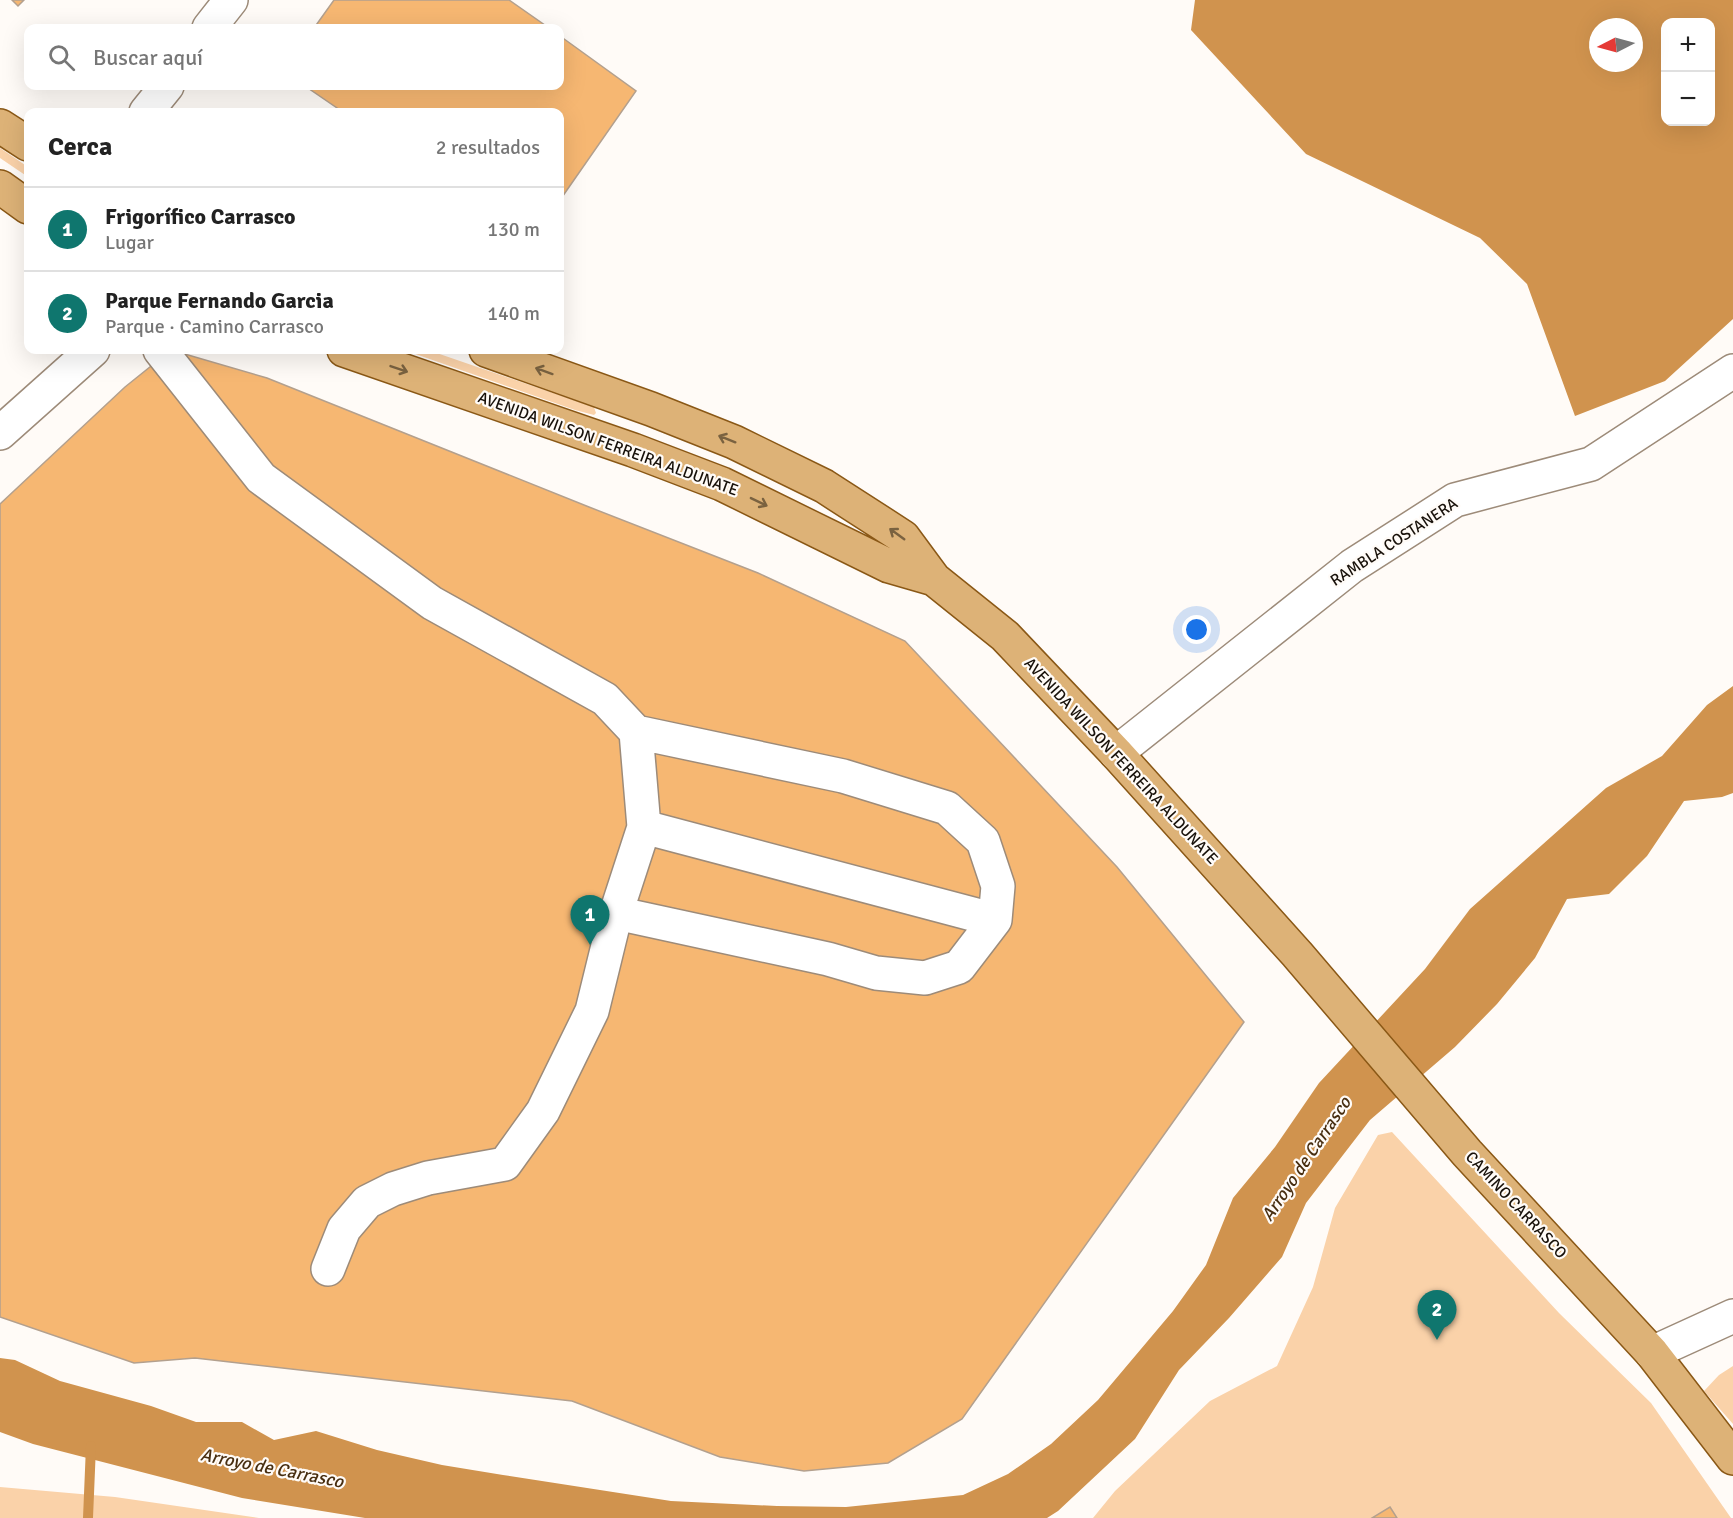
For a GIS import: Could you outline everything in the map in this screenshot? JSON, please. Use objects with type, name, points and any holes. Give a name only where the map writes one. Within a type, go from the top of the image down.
[{"type":"main road","points":[[0,126],[24,141]]},
{"type":"main road","points":[[0,187],[24,204]]},
{"type":"main road","name":"AVENIDA WILSON FERREIRA ALDUNATE","points":[[356,354],[633,450],[722,484],[889,566],[934,579]]},
{"type":"main road","name":"AVENIDA WILSON FERREIRA ALDUNATE","points":[[497,354],[651,409],[734,442],[824,486],[903,537],[934,579],[1005,636],[1116,753],[1297,954]]},
{"type":"main road","name":"CAMINO CARRASCO","points":[[1297,954],[1467,1153],[1652,1353],[1733,1458]]},
{"type":"street","points":[[212,24],[231,0]]},
{"type":"street","points":[[149,108],[163,90]]},
{"type":"street","points":[[0,433],[89,354]]},
{"type":"street","points":[[163,354],[261,478],[432,603],[604,699],[636,732],[843,776],[947,808],[983,841],[998,886],[995,920],[959,967],[925,978],[876,973],[828,959],[616,913]]},
{"type":"street","name":"RAMBLA COSTANERA","points":[[1116,753],[1352,566],[1455,500],[1591,464],[1733,371]]},
{"type":"street","points":[[328,1269],[344,1229],[368,1202],[393,1189],[428,1178],[505,1164],[543,1111],[592,1011],[616,913],[644,827],[636,732]]},
{"type":"street","points":[[644,827],[995,920]]},
{"type":"street","points":[[1652,1353],[1733,1317]]},
{"type":"shaded area","points":[[0,148],[24,164],[24,174],[0,158]]},
{"type":"shaded area","points":[[415,354],[440,354],[594,407],[596,413],[594,415]]},
{"type":"shaded area","points":[[1392,1132],[1559,1313],[1651,1403],[1731,1518],[1093,1518],[1115,1491],[1210,1401],[1277,1366],[1313,1287],[1335,1208],[1378,1135]]},
{"type":"shaded area","points":[[1733,1366],[1733,1424],[1704,1391],[1719,1375]]},
{"type":"shaded area","points":[[0,1487],[115,1497],[259,1518],[0,1518]]},
{"type":"water","points":[[1195,0],[1733,0],[1733,319],[1665,381],[1575,416],[1527,284],[1480,238],[1306,154],[1191,30]]},
{"type":"water","name":"Arroyo de Carrasco","points":[[1733,686],[1733,793],[1722,797],[1684,801],[1647,856],[1609,894],[1567,899],[1535,958],[1497,1004],[1455,1047],[1370,1120],[1306,1203],[1282,1257],[1229,1318],[1179,1370],[1135,1439],[1058,1511],[1047,1518],[365,1518],[242,1498],[33,1444],[0,1432],[0,1358],[15,1360],[60,1381],[151,1406],[196,1422],[242,1422],[274,1440],[316,1431],[377,1450],[442,1465],[671,1501],[846,1507],[963,1495],[1008,1474],[1051,1444],[1098,1400],[1173,1311],[1206,1265],[1233,1198],[1275,1147],[1319,1083],[1425,969],[1470,909],[1606,788],[1662,756],[1707,705]]},
{"type":"building","points":[[12,0],[24,0],[18,6]]},
{"type":"building","points":[[334,0],[509,0],[543,24],[317,24]]},
{"type":"building","points":[[564,39],[636,91],[564,194],[564,108],[337,108],[311,90],[564,90]]},
{"type":"building","points":[[166,354],[185,354],[267,378],[758,573],[905,641],[1117,867],[1244,1022],[962,1419],[888,1463],[804,1471],[720,1457],[572,1401],[195,1358],[134,1363],[0,1317],[0,504],[125,387]]},
{"type":"building","points":[[1390,1507],[1397,1518],[1372,1518]]},
{"type":"waterway","points":[[88,1518],[91,1446]]},
{"type":"place","name":"Frigorífico Carrasco","points":[[590,945]]},
{"type":"place","name":"Parque Fernando Garcia","points":[[1437,1340]]}]
